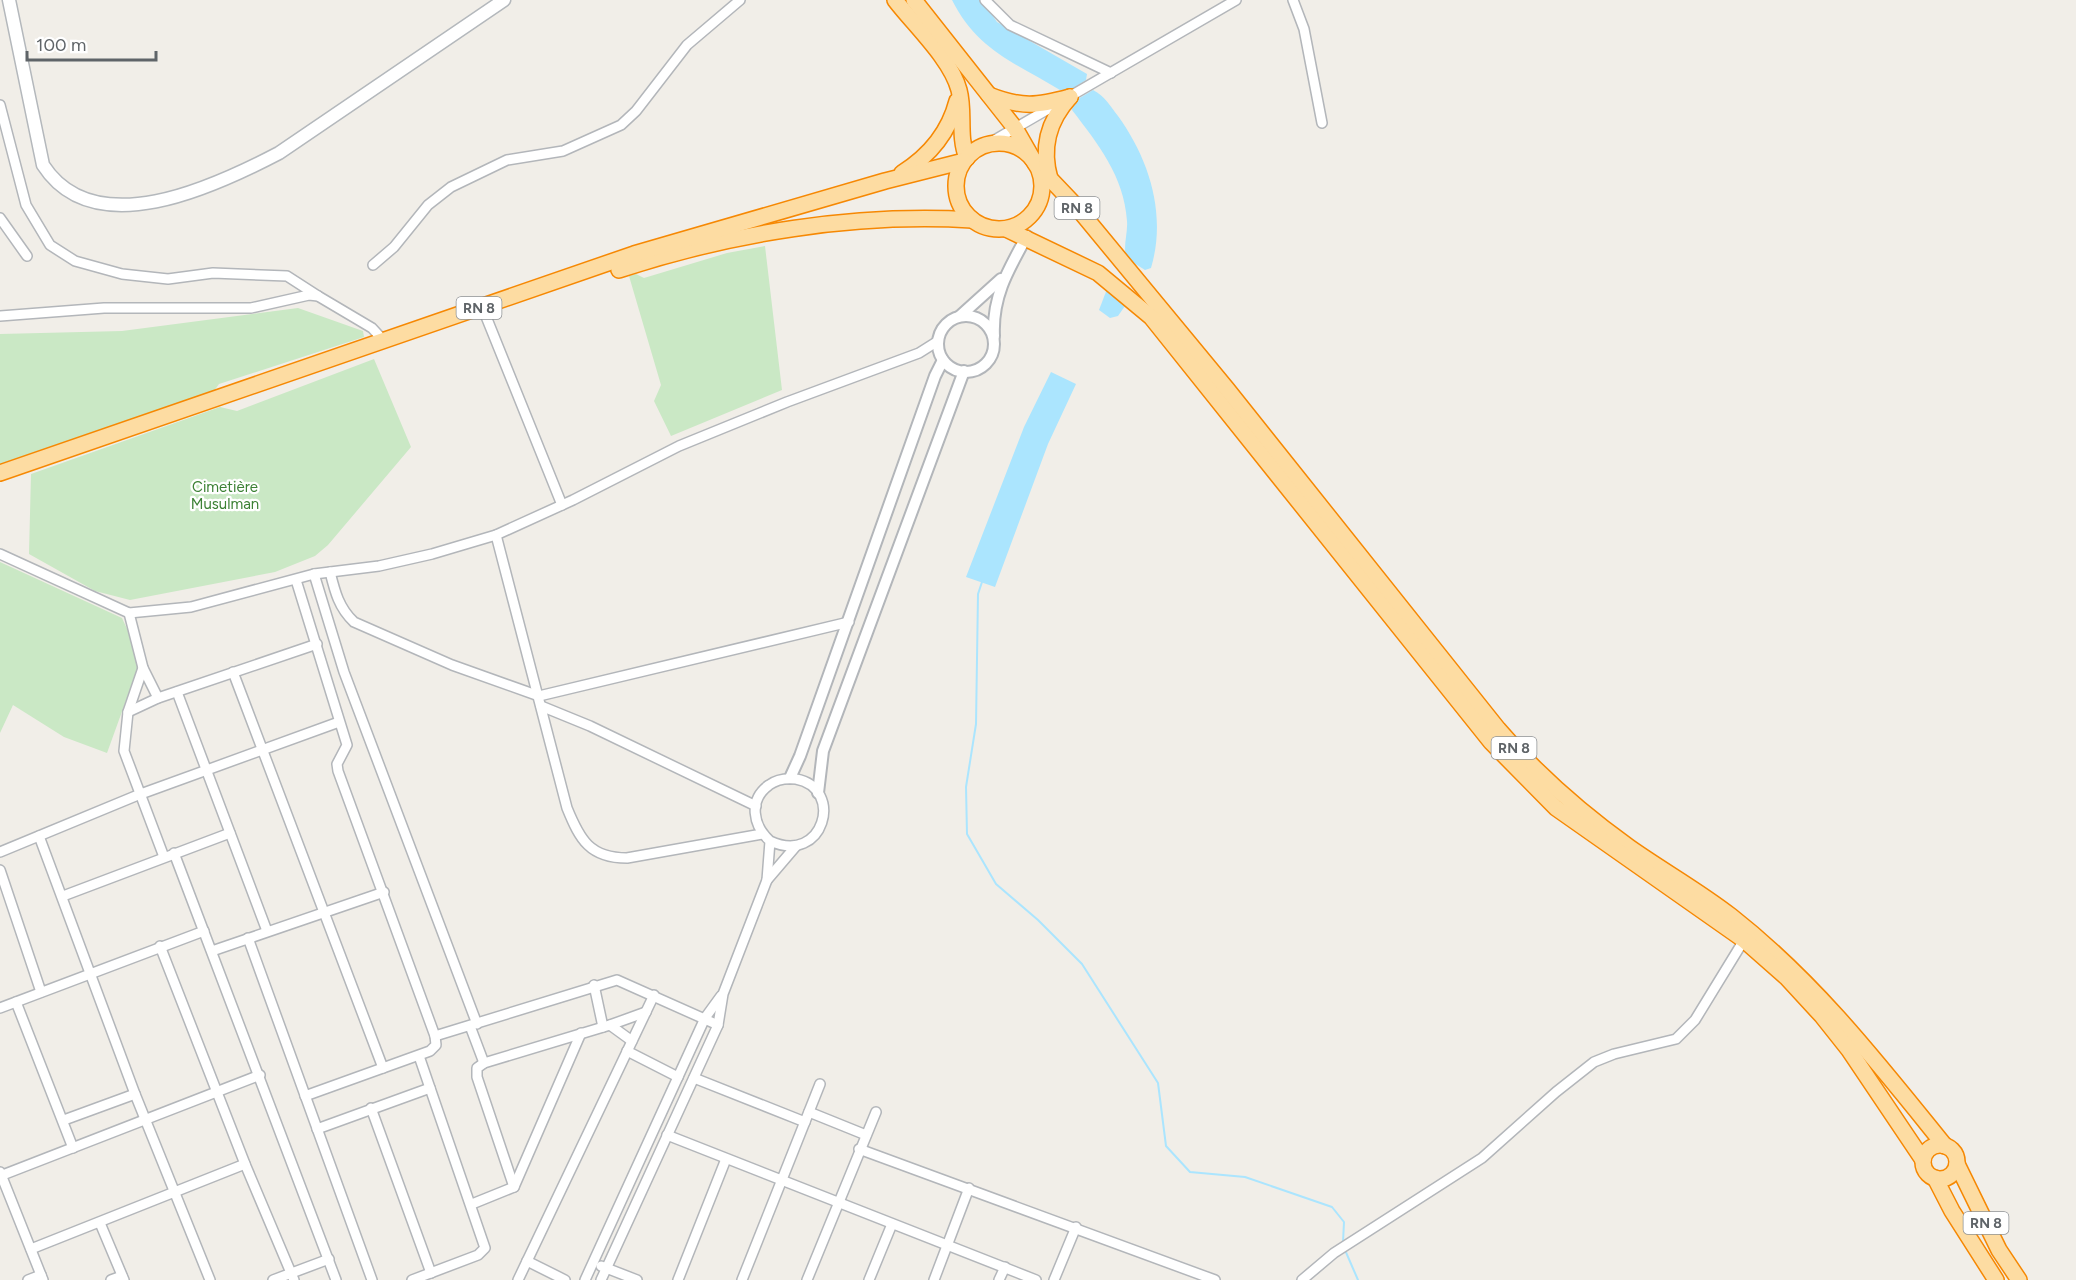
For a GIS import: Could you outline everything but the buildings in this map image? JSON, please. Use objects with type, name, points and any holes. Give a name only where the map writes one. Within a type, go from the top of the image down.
[{"type":"highway","points":[[895,0],[948,67],[960,92],[966,160]]},
{"type":"highway","points":[[914,0],[1015,128],[1035,163],[1041,180],[1040,198],[1028,218],[1006,229],[988,228],[972,220],[958,199],[957,179],[966,160],[981,148],[991,144],[1011,145],[1020,149],[1035,163]]},
{"type":"highway","points":[[885,181],[915,165],[934,147],[948,125],[960,92]]},
{"type":"highway","points":[[988,94],[1022,106],[1039,106],[1070,98]]},
{"type":"highway","points":[[1050,179],[1046,157],[1047,135],[1056,115],[1070,98]]},
{"type":"highway","name":"RN 8","points":[[0,473],[634,254],[885,181],[966,160]]},
{"type":"highway","name":"RN 8","points":[[1035,163],[1144,288],[1497,729],[1532,768],[1594,821],[1730,914],[1800,975],[1834,1010],[1945,1146]]},
{"type":"highway","name":"RN 8","points":[[0,482],[485,314],[634,265],[745,237],[863,221],[972,220]]},
{"type":"highway","name":"RN 8","points":[[1006,229],[1027,237],[1098,273],[1132,298],[1151,317],[1230,412],[1491,742],[1556,808],[1599,841],[1744,940],[1786,977],[1849,1050],[1923,1160]]},
{"type":"highway","points":[[1945,1146],[1955,1155],[1956,1164],[1949,1176],[1935,1178],[1927,1173],[1923,1160],[1931,1148],[1945,1146]]},
{"type":"highway","name":"RN 8","points":[[1956,1164],[1999,1250],[2019,1280]]},
{"type":"highway","name":"RN 8","points":[[1935,1178],[1952,1211],[1996,1280]]},
{"type":"main road","points":[[9,0],[43,165],[53,181],[77,198],[94,204],[119,206],[161,200],[192,190],[248,169],[279,153],[504,0]]},
{"type":"street","points":[[373,265],[394,247],[428,205],[451,187],[507,160],[563,151],[621,124],[636,111],[670,64],[699,32],[740,0]]},
{"type":"street","points":[[985,0],[1010,25],[1111,74]]},
{"type":"street","points":[[981,148],[1236,0]]},
{"type":"street","points":[[1293,0],[1304,29],[1322,123]]},
{"type":"street","points":[[0,105],[26,206],[50,244],[75,261],[122,274],[168,279],[213,273],[287,276],[372,328],[384,341]]},
{"type":"street","points":[[0,218],[27,256]]},
{"type":"street","points":[[938,341],[943,360],[956,370],[980,368],[987,362],[992,355],[995,306],[1004,276],[1027,237]]},
{"type":"street","points":[[0,554],[129,613],[191,607],[314,574],[379,566],[496,535],[562,505],[679,446],[787,402],[920,353],[938,341],[943,328],[959,317],[1004,276]]},
{"type":"street","points":[[0,316],[104,308],[251,308],[309,295],[318,296]]},
{"type":"street","points":[[485,314],[562,505]]},
{"type":"street","points":[[959,317],[977,318],[984,323],[994,337]]},
{"type":"street","points":[[790,778],[849,622],[935,376],[943,360]]},
{"type":"street","points":[[818,793],[823,751],[964,371]]},
{"type":"street","points":[[496,535],[567,808],[577,833],[607,858],[627,858],[762,834]]},
{"type":"street","points":[[330,572],[344,613],[354,622],[540,701],[756,806]]},
{"type":"street","points":[[314,574],[348,683],[473,1025],[484,1063]]},
{"type":"street","points":[[296,580],[347,745],[337,764],[338,771],[437,1042],[435,1047],[418,1056],[305,1096]]},
{"type":"street","points":[[129,613],[143,668],[158,698]]},
{"type":"street","points":[[540,701],[762,640],[849,622]]},
{"type":"street","points":[[128,712],[158,698],[317,644]]},
{"type":"street","points":[[143,668],[128,712],[124,751],[138,795],[164,857]]},
{"type":"street","points":[[233,672],[383,1068]]},
{"type":"street","points":[[177,692],[267,931]]},
{"type":"street","points":[[0,852],[138,795],[339,722]]},
{"type":"street","points":[[790,778],[801,780],[818,793],[822,802],[822,823],[810,840],[796,846],[780,846],[762,834],[757,824],[756,806],[762,792],[769,785],[790,778]]},
{"type":"street","points":[[63,896],[230,833]]},
{"type":"street","points":[[39,836],[135,1094],[210,1280]]},
{"type":"street","points":[[601,1280],[718,1025],[723,994],[766,880],[770,841]]},
{"type":"street","points":[[766,880],[796,846]]},
{"type":"street","points":[[174,853],[336,1280]]},
{"type":"street","points":[[0,870],[41,992]]},
{"type":"street","points":[[212,951],[323,911],[384,892]]},
{"type":"street","points":[[0,1008],[204,931]]},
{"type":"street","points":[[248,938],[372,1280]]},
{"type":"street","points":[[1302,1280],[1334,1253],[1482,1158],[1556,1092],[1594,1062],[1614,1054],[1665,1043],[1680,1035],[1708,1000],[1744,940]]},
{"type":"street","points":[[160,946],[245,1164],[292,1276]]},
{"type":"street","points":[[435,1036],[594,985],[617,980],[718,1025]]},
{"type":"street","points":[[594,985],[607,1026],[632,1041]]},
{"type":"street","points":[[585,1280],[705,1018],[723,994]]},
{"type":"street","points":[[518,1280],[654,995]]},
{"type":"street","points":[[16,1002],[73,1148]]},
{"type":"street","points":[[514,1187],[477,1077],[477,1068],[484,1063],[646,1012]]},
{"type":"street","points":[[472,1204],[514,1187],[581,1033]]},
{"type":"street","points":[[627,1051],[678,1077]]},
{"type":"street","points":[[412,1280],[483,1252],[485,1243],[418,1056]]},
{"type":"street","points":[[28,1280],[42,1277],[0,1174],[260,1075]]},
{"type":"street","points":[[694,1078],[805,1122]]},
{"type":"street","points":[[742,1280],[820,1084]]},
{"type":"street","points":[[317,1129],[430,1088]]},
{"type":"street","points":[[64,1120],[135,1094]]},
{"type":"street","points":[[371,1108],[430,1273]]},
{"type":"street","points":[[809,1112],[866,1135]]},
{"type":"street","points":[[807,1280],[876,1112]]},
{"type":"street","points":[[667,1135],[1036,1280]]},
{"type":"street","points":[[859,1149],[1215,1280]]},
{"type":"street","points":[[678,1280],[726,1159]]},
{"type":"street","points":[[31,1249],[245,1164]]},
{"type":"street","points":[[934,1280],[969,1188]]},
{"type":"street","points":[[100,1223],[123,1278],[111,1280]]},
{"type":"street","points":[[869,1280],[892,1224]]},
{"type":"street","points":[[1054,1280],[1076,1227]]},
{"type":"street","points":[[273,1280],[292,1276],[328,1259]]},
{"type":"street","points":[[526,1262],[565,1280]]},
{"type":"street","points":[[593,1263],[637,1280]]},
{"type":"street","points":[[999,1280],[1005,1267]]},
{"type":"green space","points":[[765,246],[782,390],[671,436],[654,401],[661,385],[629,276],[636,274],[644,278],[727,253]]},
{"type":"green space","points":[[298,308],[363,331],[364,337],[219,384],[209,398],[0,468],[0,334],[122,331]]},
{"type":"green space","name":"Cimetière Musulman","points":[[374,359],[411,447],[328,545],[315,556],[275,572],[130,600],[95,591],[29,554],[31,474],[220,407],[237,411]]},
{"type":"green space","points":[[0,562],[122,618],[141,659],[107,753],[64,737],[13,705],[0,733]]},
{"type":"water","points":[[952,0],[982,0],[997,22],[1087,74],[1086,80],[1067,92],[1013,63],[998,54],[973,31]]},
{"type":"water","points":[[1093,90],[1107,102],[1129,133],[1152,188],[1157,228],[1151,268],[1145,270],[1126,258],[1127,221],[1121,189],[1100,148],[1072,110],[1073,102]]},
{"type":"water","points":[[1107,289],[1124,301],[1125,306],[1118,316],[1110,318],[1099,310]]},
{"type":"water","points":[[1051,372],[1076,384],[1048,444],[995,587],[966,577],[1024,427]]},
{"type":"waterway","points":[[982,582],[978,594],[976,724],[966,787],[967,834],[996,884],[1038,920],[1082,964],[1158,1083],[1166,1146],[1190,1172],[1245,1177],[1332,1207],[1344,1222],[1343,1242]]},
{"type":"waterway","points":[[1345,1250],[1358,1280]]}]
